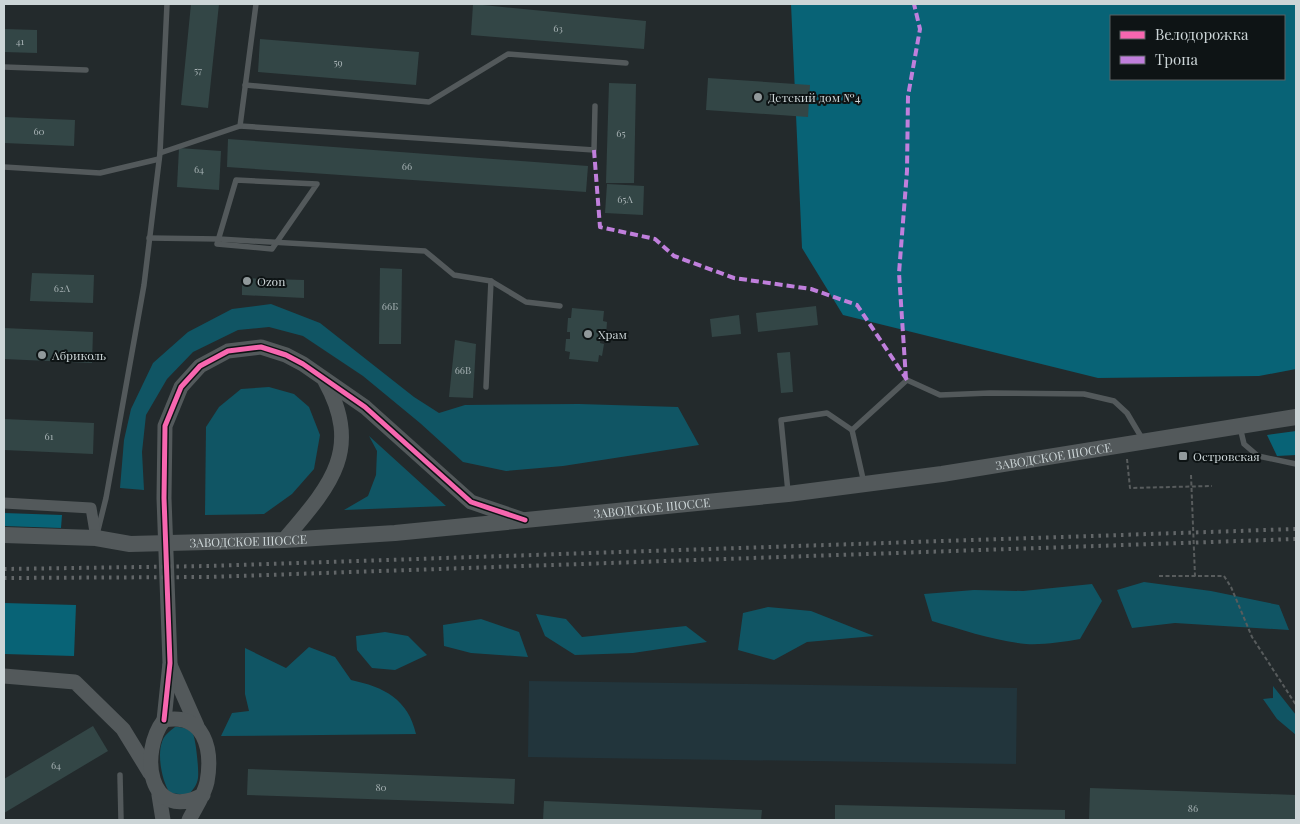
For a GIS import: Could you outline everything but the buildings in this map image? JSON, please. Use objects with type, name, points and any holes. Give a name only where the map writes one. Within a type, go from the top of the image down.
[{"type":"main road","name":"ЗАВОДСКОЕ ШОССЕ","points":[[4,535],[96,538],[130,544],[284,540],[525,520],[788,494],[942,474],[1296,417]]},
{"type":"street","points":[[153,778],[152,746],[157,728],[164,720],[170,664],[164,498],[165,426],[181,387],[200,366],[228,351],[260,347],[286,355],[324,378],[365,407],[471,502],[525,520]]},
{"type":"street","points":[[284,540],[322,496],[340,459],[343,429],[337,402],[324,378]]},
{"type":"street","points":[[4,503],[91,508],[96,538]]},
{"type":"street","points":[[170,664],[203,736],[206,748],[207,782],[189,820]]},
{"type":"street","points":[[4,676],[75,682],[123,729],[152,746]]},
{"type":"street","points":[[164,720],[175,718],[186,720],[197,726]]},
{"type":"street","points":[[123,729],[153,778],[159,795],[163,820]]},
{"type":"street","points":[[159,795],[173,804],[188,804],[202,795]]},
{"type":"lane","points":[[96,538],[110,479],[144,285],[160,156],[167,4]]},
{"type":"lane","points":[[240,126],[256,4]]},
{"type":"lane","points":[[245,85],[430,102],[508,54],[626,62]]},
{"type":"lane","points":[[4,67],[86,70]]},
{"type":"lane","points":[[4,167],[100,173],[160,156],[240,126],[594,150],[595,106]]},
{"type":"lane","points":[[236,180],[318,184],[272,249],[217,244],[219,239],[236,180]]},
{"type":"lane","points":[[149,238],[219,239],[425,252],[454,275],[491,281],[526,302],[560,306]]},
{"type":"lane","points":[[486,387],[491,281]]},
{"type":"lane","points":[[852,430],[906,380],[940,395],[990,393],[1084,394],[1114,401],[1126,413],[1144,442]]},
{"type":"lane","points":[[788,494],[781,420],[827,413],[852,430],[864,483]]},
{"type":"lane","points":[[1240,425],[1244,444],[1258,456],[1296,464]]},
{"type":"lane","points":[[120,775],[121,820]]},
{"type":"path","points":[[1125,444],[1130,488],[1212,486]]},
{"type":"path","points":[[1191,475],[1195,576]]},
{"type":"path","points":[[1158,576],[1224,576],[1231,587],[1252,637],[1296,705]]},
{"type":"shaded area","points":[[791,4],[1296,4],[1296,369],[1259,376],[1098,378],[843,315],[802,248]]},
{"type":"shaded area","points":[[271,304],[320,323],[414,397],[439,413],[465,405],[579,404],[678,407],[699,445],[563,466],[506,471],[463,462],[420,423],[363,376],[303,336],[269,327],[238,330],[193,352],[167,379],[146,415],[142,452],[144,490],[120,488],[124,440],[131,409],[153,363],[188,332],[232,309]]},
{"type":"shaded area","points":[[269,387],[294,394],[309,407],[320,435],[314,469],[292,494],[264,514],[205,515],[206,427],[219,407],[241,389]]},
{"type":"shaded area","points":[[1296,431],[1296,455],[1277,456],[1267,435]]},
{"type":"shaded area","points":[[369,436],[446,506],[344,510],[368,496],[376,475],[377,451]]},
{"type":"shaded area","points":[[4,513],[62,515],[61,528],[4,526]]},
{"type":"shaded area","points":[[1144,582],[1211,591],[1279,605],[1289,630],[1175,623],[1132,628],[1117,590]]},
{"type":"shaded area","points":[[1092,584],[1102,601],[1080,639],[1039,644],[1026,644],[979,635],[932,621],[924,594],[974,590],[1023,591]]},
{"type":"shaded area","points":[[4,603],[76,605],[74,656],[4,654]]},
{"type":"shaded area","points":[[768,607],[811,611],[874,636],[807,642],[774,660],[738,650],[743,613]]},
{"type":"shaded area","points":[[536,614],[566,619],[582,637],[686,626],[707,642],[633,653],[575,655],[545,636]]},
{"type":"shaded area","points":[[481,619],[519,632],[528,657],[471,653],[444,646],[443,625]]},
{"type":"shaded area","points":[[385,632],[408,636],[427,655],[395,670],[372,668],[357,650],[356,636]]},
{"type":"shaded area","points":[[309,647],[335,657],[351,680],[374,686],[393,696],[407,712],[416,734],[221,736],[232,713],[249,711],[245,694],[245,648],[286,668]]},
{"type":"shaded area","points":[[529,681],[1017,688],[1016,764],[528,757]]},
{"type":"shaded area","points":[[1273,686],[1296,715],[1296,735],[1277,719],[1263,699],[1273,698]]},
{"type":"shaded area","points":[[175,727],[189,730],[193,734],[195,742],[198,778],[195,787],[188,795],[170,793],[161,768],[160,754],[162,742],[166,735]]},
{"type":"railway","points":[[4,569],[210,566],[1296,529]]},
{"type":"railway","points":[[4,578],[209,577],[1296,539]]},
{"type":"marked path","points":[[906,379],[899,273],[907,171],[908,96],[920,29],[914,4]]},
{"type":"marked path","points":[[594,150],[600,227],[655,239],[674,256],[734,278],[811,289],[857,305],[907,380]]},
{"type":"cycle path","points":[[164,720],[170,663],[164,498],[165,426],[181,387],[200,366],[228,351],[261,347],[286,355],[303,364],[365,407],[471,502],[525,520]]},
{"type":"place","name":"Детский дом №4","points":[[758,97]]},
{"type":"place","name":"Ozon","points":[[247,281]]},
{"type":"place","name":"Храм","points":[[588,334]]},
{"type":"place","name":"Абриколь","points":[[42,355]]},
{"type":"place","name":"Островская","points":[[1183,456]]}]
